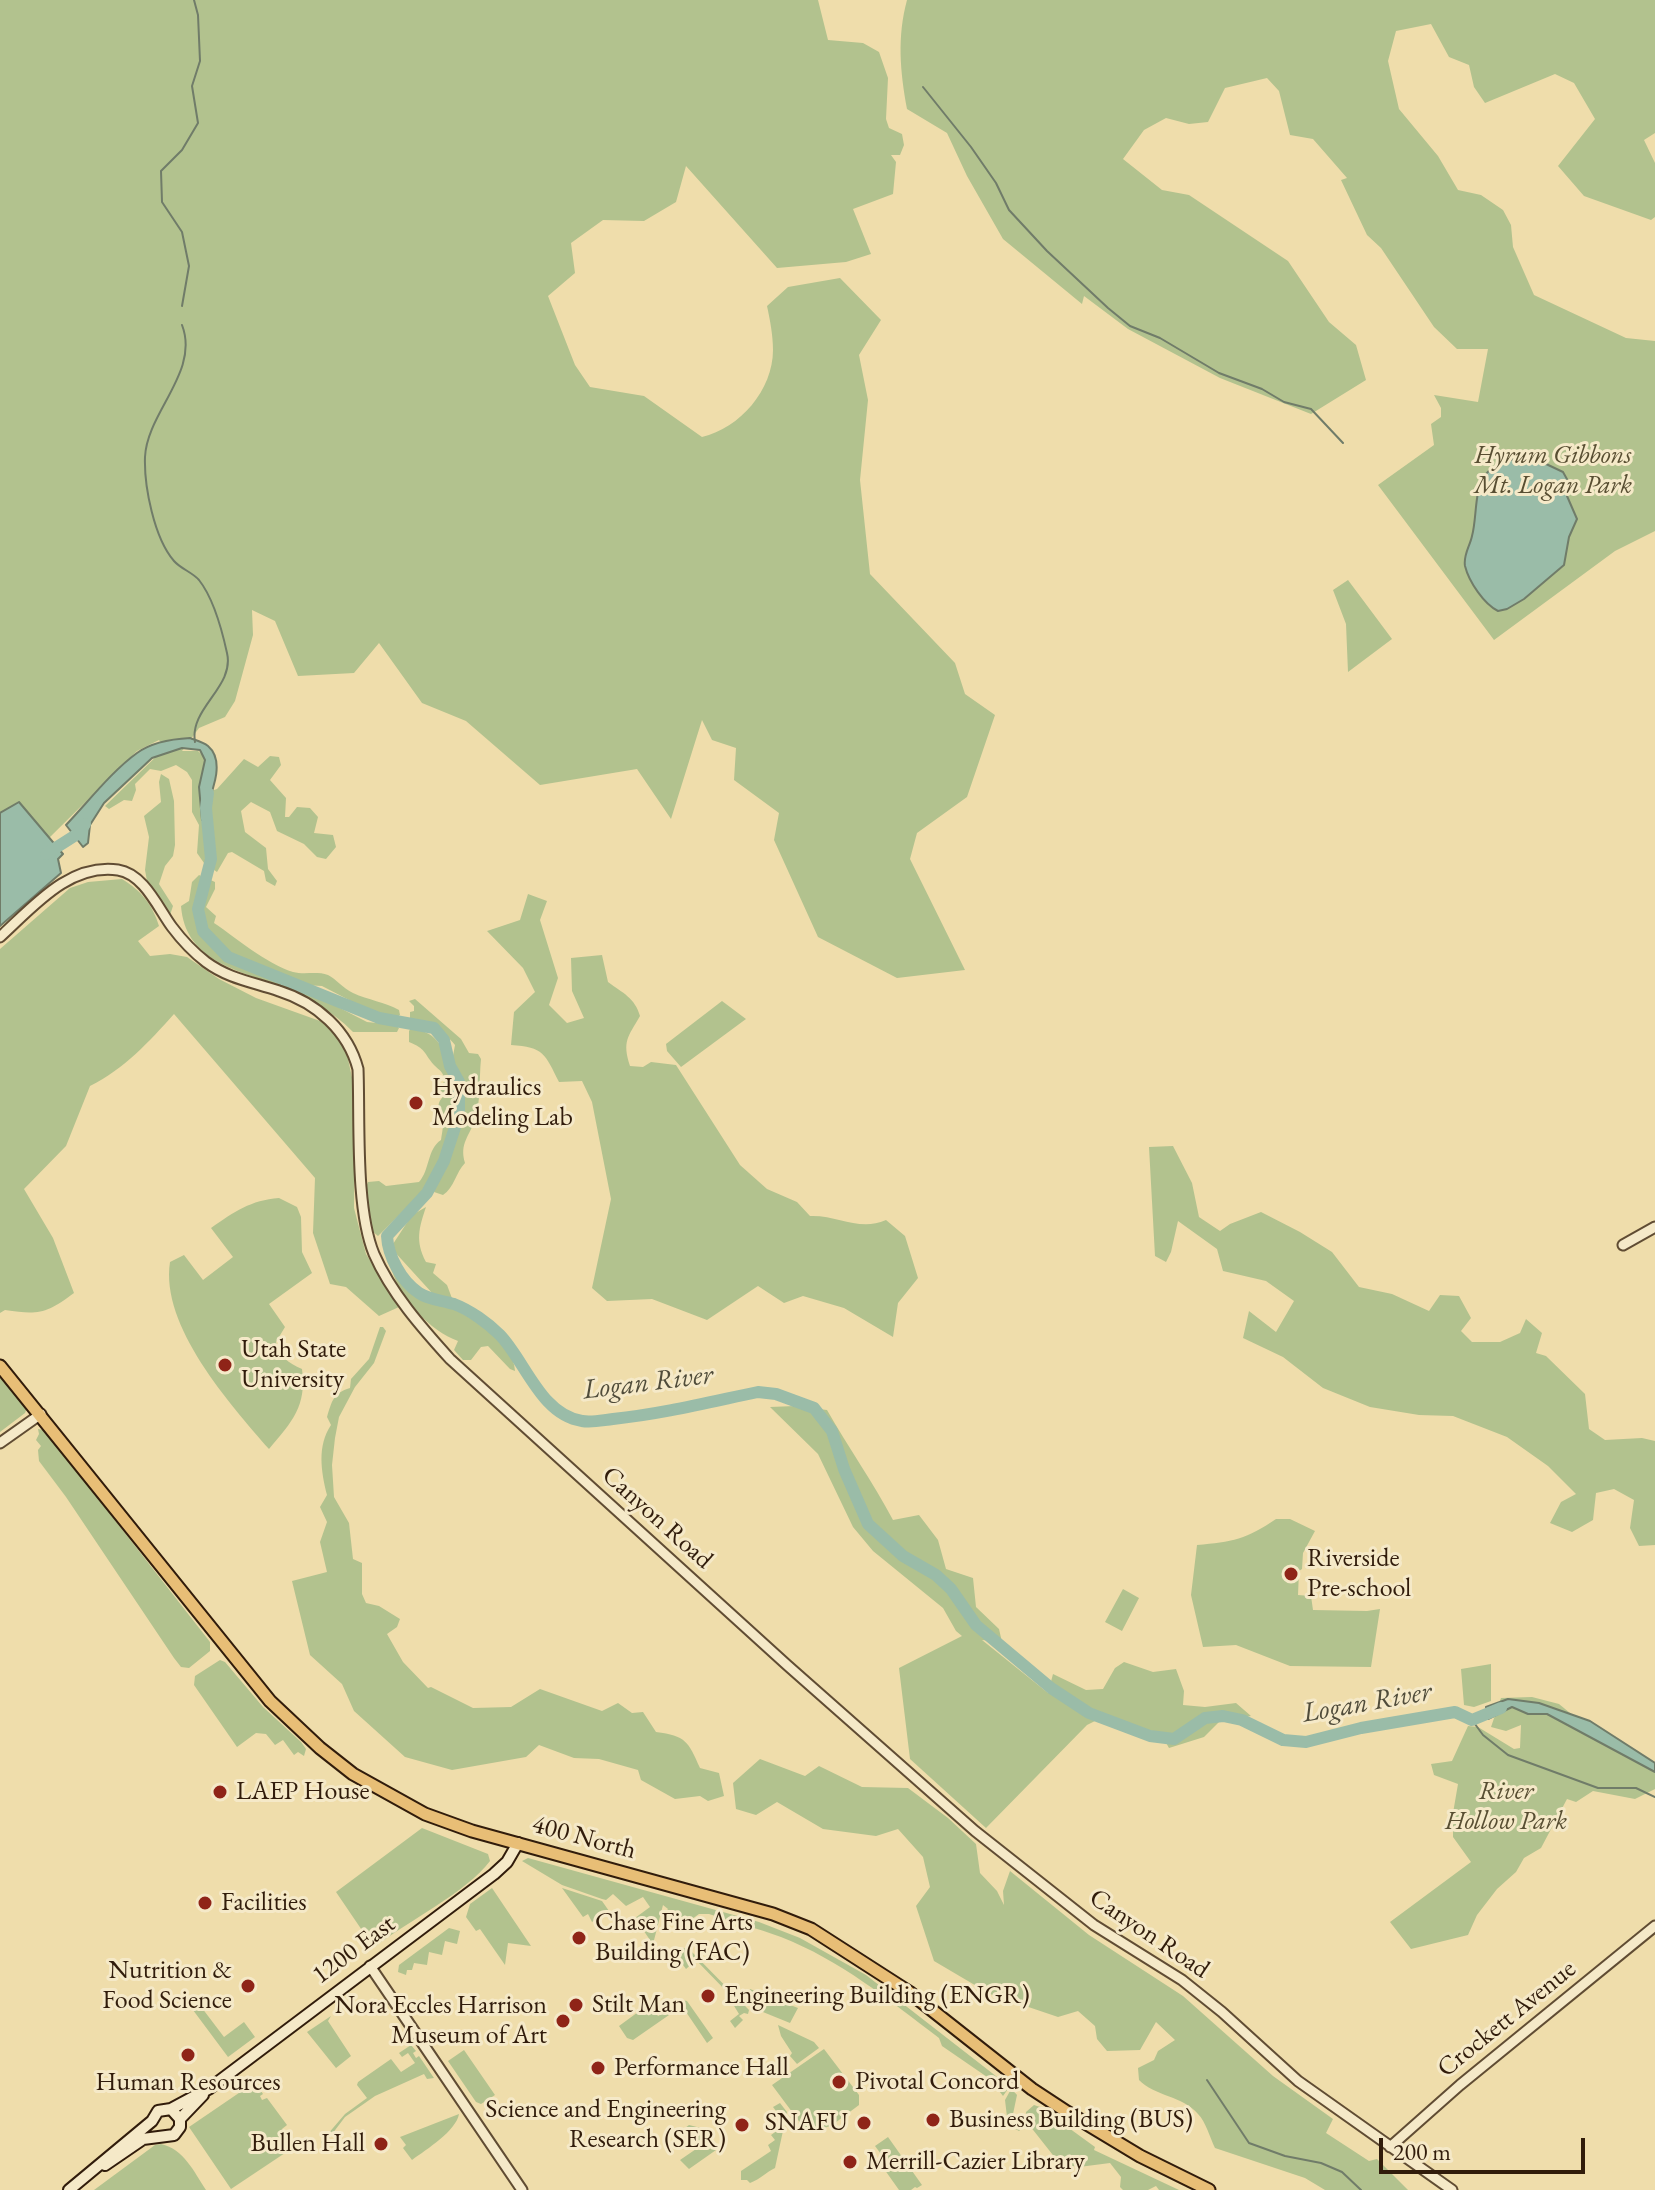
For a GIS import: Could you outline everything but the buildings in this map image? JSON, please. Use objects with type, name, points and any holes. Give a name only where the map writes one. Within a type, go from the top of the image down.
[{"type":"main road","name":"400 North","points":[[0,1366],[270,1701],[353,1774],[425,1814],[472,1831],[773,1914],[811,1929],[909,1992],[1032,2089],[1067,2112],[1140,2156],[1209,2190]]},
{"type":"main road","name":"1200 East","points":[[180,2119],[210,2088],[494,1874],[507,1862],[518,1843]]},
{"type":"main road","name":"1200 East","points":[[171,2109],[210,2088]]},
{"type":"main road","points":[[69,2190],[152,2121],[158,2111],[171,2109],[180,2119],[180,2127],[174,2135],[143,2139],[94,2172]]},
{"type":"main road","points":[[152,2121],[154,2130],[160,2135]]},
{"type":"street","name":"Canyon Road","points":[[0,937],[50,890],[76,876],[100,869],[122,871],[149,892],[180,937],[204,960],[229,977],[283,992],[322,1014],[342,1031],[353,1049],[358,1069],[362,1194],[365,1224],[373,1252],[394,1288],[450,1359],[975,1831],[1094,1925],[1182,1980],[1298,2081],[1452,2190]]},
{"type":"street","points":[[1623,1245],[1655,1227]]},
{"type":"street","points":[[0,1443],[41,1414]]},
{"type":"street","name":"Crockett Avenue","points":[[1390,2147],[1460,2085],[1655,1926]]},
{"type":"street","points":[[370,1966],[522,2190]]},
{"type":"green space","points":[[0,0],[818,0],[828,40],[863,43],[879,52],[888,78],[886,119],[889,128],[902,134],[904,145],[900,155],[891,155],[896,162],[893,194],[853,209],[871,254],[846,262],[777,268],[686,166],[676,202],[644,221],[603,220],[571,243],[575,273],[548,296],[575,365],[590,387],[644,396],[702,437],[729,425],[761,393],[772,365],[772,333],[767,306],[788,287],[840,278],[881,320],[859,355],[868,400],[860,480],[870,574],[955,663],[965,694],[995,715],[967,797],[917,833],[910,859],[965,970],[897,978],[818,937],[774,840],[779,813],[734,780],[736,748],[712,740],[702,720],[671,819],[637,769],[540,785],[466,721],[422,703],[379,643],[354,673],[298,676],[275,621],[252,610],[253,635],[235,701],[225,717],[199,728],[182,751],[198,751],[207,759],[205,793],[217,789],[244,759],[258,767],[270,756],[279,757],[281,765],[270,780],[286,798],[285,817],[289,817],[297,807],[310,808],[318,817],[314,833],[333,835],[336,847],[326,859],[317,857],[304,844],[277,831],[270,812],[251,802],[241,811],[245,832],[266,848],[268,869],[277,881],[275,886],[266,881],[264,871],[232,852],[228,853],[217,872],[204,863],[197,853],[199,825],[192,812],[192,780],[187,772],[176,765],[161,771],[150,769],[135,784],[132,801],[124,800],[109,809],[105,806],[165,748],[159,740],[137,751],[48,839],[19,803],[0,813]]},
{"type":"green space","name":"Hyrum Gibbons Mt. Logan Park","points":[[907,0],[1655,0],[1655,133],[1644,140],[1655,163],[1655,217],[1651,220],[1584,196],[1558,166],[1595,119],[1574,83],[1555,74],[1485,103],[1474,87],[1469,65],[1449,57],[1431,24],[1396,31],[1388,61],[1399,109],[1438,156],[1458,190],[1481,195],[1503,210],[1511,225],[1513,247],[1534,295],[1626,338],[1655,341],[1655,531],[1615,551],[1494,640],[1378,485],[1434,445],[1431,424],[1441,417],[1441,408],[1434,395],[1478,402],[1488,349],[1457,349],[1434,327],[1381,248],[1367,235],[1341,180],[1347,178],[1313,139],[1290,135],[1279,91],[1267,78],[1225,88],[1208,122],[1189,124],[1166,118],[1144,130],[1123,159],[1162,190],[1189,195],[1288,261],[1329,322],[1356,345],[1366,380],[1311,414],[1220,378],[1128,329],[1084,296],[1082,304],[1003,239],[967,176],[947,133],[907,109],[901,54]]},
{"type":"green space","points":[[1348,580],[1392,639],[1348,672],[1346,624],[1333,590]]},
{"type":"green space","points":[[161,774],[169,779],[174,801],[175,845],[159,884],[173,906],[170,915],[147,881],[145,870],[149,837],[144,816],[161,802]]},
{"type":"green space","points":[[199,875],[215,882],[206,907],[216,916],[214,923],[252,950],[293,972],[328,975],[353,993],[399,1010],[400,1015],[396,1018],[382,1017],[322,986],[305,985],[259,967],[258,972],[305,990],[367,1022],[395,1025],[399,1028],[397,1032],[353,1032],[306,998],[228,967],[201,950],[184,924],[181,906],[189,901],[192,882]]},
{"type":"green space","points":[[122,879],[145,898],[159,926],[138,941],[150,956],[170,954],[187,957],[219,979],[256,998],[320,1021],[335,1033],[346,1050],[355,1091],[354,1208],[366,1254],[399,1307],[379,1316],[346,1287],[330,1284],[313,1233],[315,1178],[174,1014],[125,1063],[90,1086],[66,1146],[24,1189],[53,1238],[74,1293],[41,1311],[5,1310],[0,1313],[0,949],[70,888],[88,882]]},
{"type":"green space","points":[[528,894],[547,901],[540,920],[558,978],[549,1005],[567,1023],[584,1018],[572,991],[571,958],[602,955],[608,982],[632,1000],[640,1016],[628,1040],[626,1051],[630,1066],[643,1067],[651,1062],[676,1065],[740,1165],[767,1189],[797,1202],[810,1216],[858,1224],[886,1220],[905,1236],[918,1278],[898,1303],[893,1337],[844,1308],[803,1296],[784,1303],[758,1286],[707,1320],[652,1299],[607,1301],[592,1288],[611,1199],[592,1102],[582,1081],[559,1082],[537,1050],[511,1045],[514,1012],[535,992],[523,968],[487,931],[520,920]]},
{"type":"green space","points":[[415,999],[461,1039],[469,1053],[478,1054],[481,1059],[478,1105],[464,1145],[465,1163],[450,1188],[443,1195],[434,1192],[438,1177],[378,1236],[372,1231],[366,1187],[368,1182],[379,1181],[386,1186],[419,1182],[442,1135],[443,1121],[439,1106],[445,1095],[438,1088],[445,1081],[421,1049],[409,1042],[411,1028],[435,1038],[443,1050],[450,1074],[453,1077],[457,1073],[453,1056],[455,1045],[450,1039],[430,1024],[410,1019],[414,1006],[409,1001]]},
{"type":"green space","points":[[722,1001],[746,1019],[681,1067],[667,1051],[666,1044]]},
{"type":"green space","points":[[1173,1146],[1192,1183],[1199,1217],[1220,1231],[1261,1212],[1332,1252],[1359,1287],[1392,1294],[1429,1311],[1440,1295],[1459,1296],[1471,1318],[1461,1331],[1472,1342],[1500,1342],[1520,1333],[1526,1319],[1542,1333],[1536,1353],[1546,1356],[1585,1394],[1589,1429],[1605,1440],[1642,1438],[1655,1441],[1655,1545],[1639,1546],[1630,1528],[1634,1500],[1614,1489],[1596,1493],[1593,1520],[1572,1532],[1550,1523],[1561,1502],[1576,1494],[1548,1466],[1507,1437],[1453,1416],[1419,1415],[1370,1407],[1323,1388],[1283,1357],[1243,1338],[1249,1311],[1276,1332],[1294,1301],[1266,1281],[1223,1271],[1217,1249],[1178,1221],[1166,1262],[1155,1256],[1149,1147]]},
{"type":"green space","points":[[279,1198],[297,1207],[301,1217],[302,1252],[312,1273],[269,1304],[285,1327],[276,1342],[280,1352],[285,1359],[302,1369],[303,1382],[296,1413],[269,1449],[218,1387],[187,1337],[170,1287],[170,1262],[184,1255],[203,1280],[233,1257],[211,1228],[251,1204]]},
{"type":"green space","points":[[426,1207],[420,1228],[420,1248],[426,1262],[436,1264],[433,1273],[447,1285],[453,1301],[449,1306],[491,1332],[508,1350],[515,1371],[488,1346],[481,1347],[471,1360],[463,1360],[454,1350],[458,1341],[427,1322],[409,1303],[396,1282],[392,1271],[394,1268],[421,1300],[433,1294],[392,1249],[412,1215]]},
{"type":"green space","points":[[380,1327],[386,1331],[374,1363],[355,1387],[339,1417],[332,1465],[334,1497],[349,1523],[353,1559],[362,1563],[362,1594],[366,1603],[379,1606],[400,1619],[397,1627],[387,1634],[403,1662],[428,1688],[473,1708],[511,1707],[540,1689],[602,1711],[618,1703],[632,1713],[643,1712],[656,1732],[685,1741],[700,1768],[719,1773],[724,1796],[708,1801],[700,1796],[675,1799],[641,1780],[638,1770],[599,1759],[574,1758],[539,1745],[526,1757],[452,1770],[405,1757],[354,1711],[342,1684],[310,1655],[292,1581],[327,1572],[320,1542],[327,1522],[320,1507],[327,1495],[322,1459],[324,1441],[331,1425],[327,1417],[334,1398],[350,1388],[351,1379],[369,1359]]},
{"type":"green space","points":[[0,1373],[27,1408],[25,1413],[0,1432]]},
{"type":"green space","points":[[770,1407],[827,1410],[893,1520],[919,1515],[938,1540],[946,1569],[973,1578],[976,1607],[999,1629],[1002,1642],[982,1640],[1048,1693],[1053,1674],[1086,1690],[1103,1689],[1115,1668],[1124,1662],[1153,1672],[1176,1669],[1184,1691],[1183,1705],[1205,1707],[1236,1703],[1251,1716],[1221,1720],[1204,1737],[1169,1748],[1161,1734],[1105,1716],[1087,1725],[986,1828],[910,1759],[899,1668],[962,1636],[943,1608],[873,1551],[853,1527],[818,1454]]},
{"type":"green space","points":[[38,1429],[44,1430],[50,1437],[210,1642],[210,1651],[189,1668],[181,1667],[174,1658],[39,1461],[38,1450],[41,1446],[36,1440]]},
{"type":"green space","name":"Riverside Pre-school","points":[[1276,1519],[1290,1519],[1315,1531],[1303,1553],[1298,1595],[1311,1596],[1313,1610],[1380,1609],[1371,1667],[1290,1666],[1236,1645],[1203,1647],[1191,1595],[1197,1545],[1239,1538]]},
{"type":"green space","points":[[1123,1589],[1139,1598],[1122,1631],[1105,1622]]},
{"type":"green space","points":[[220,1660],[263,1707],[301,1742],[306,1749],[304,1756],[298,1752],[294,1755],[283,1740],[275,1745],[266,1734],[256,1733],[237,1747],[194,1685],[195,1676]]},
{"type":"green space","points":[[1491,1664],[1491,1701],[1474,1707],[1464,1705],[1461,1669]]},
{"type":"green space","name":"River Hollow Park","points":[[1532,1697],[1559,1704],[1598,1736],[1655,1771],[1655,1789],[1635,1799],[1593,1791],[1576,1802],[1567,1799],[1541,1848],[1524,1858],[1516,1872],[1497,1889],[1477,1915],[1468,1935],[1411,1949],[1390,1922],[1471,1862],[1453,1837],[1458,1784],[1434,1775],[1431,1764],[1452,1761],[1468,1726],[1478,1727],[1514,1749],[1520,1748],[1521,1725],[1506,1731],[1491,1727],[1501,1698]]},
{"type":"green space","points":[[760,1759],[805,1776],[819,1766],[862,1787],[908,1788],[976,1844],[980,1873],[997,1891],[1004,1905],[1003,1891],[1010,1871],[1089,1935],[1183,1996],[1273,2076],[1333,2119],[1326,2133],[1369,2161],[1377,2159],[1408,2190],[1325,2190],[1305,2178],[1215,2148],[1203,2121],[1192,2108],[1152,2090],[1139,2080],[1138,2068],[1154,2060],[1158,2051],[1175,2040],[1156,2022],[1140,2050],[1107,2051],[1097,2039],[1095,2026],[1078,2011],[1058,2017],[990,1994],[934,1961],[916,1906],[930,1887],[923,1857],[898,1829],[876,1836],[823,1829],[777,1802],[756,1815],[736,1809],[733,1783]]},
{"type":"green space","points":[[422,1828],[488,1854],[490,1861],[452,1895],[376,1946],[372,1945],[336,1892]]},
{"type":"green space","points":[[528,1858],[759,1922],[800,1938],[866,1975],[1010,2087],[1017,2095],[1013,2114],[1021,2129],[1019,2131],[1008,2125],[1005,2100],[1010,2091],[1008,2089],[1003,2096],[990,2079],[942,2046],[939,2038],[902,2009],[824,1957],[781,1937],[709,1914],[699,1914],[681,1927],[664,1915],[668,1909],[663,1905],[652,1948],[643,1944],[650,1940],[635,1918],[650,1907],[643,1897],[626,1906],[613,1894],[606,1900],[602,1899],[562,1885],[522,1861]]},
{"type":"green space","points":[[492,1888],[531,1946],[508,1943],[505,1965],[480,1929],[476,1931],[466,1917],[470,1904]]},
{"type":"green space","points":[[562,1888],[602,1901],[609,1911],[592,1922],[588,1914],[583,1917]]},
{"type":"green space","points":[[449,1928],[460,1931],[457,1944],[445,1941],[442,1955],[429,1952],[427,1965],[414,1963],[406,1975],[398,1972],[399,1965]]},
{"type":"green space","points":[[684,1948],[689,1949],[749,2010],[748,2014],[739,2016],[743,2020],[735,2028],[730,2021],[739,2014],[729,1994],[696,1960],[686,1969],[675,1954]]},
{"type":"green space","points":[[750,1989],[798,2008],[790,2023],[758,2010],[745,1998]]},
{"type":"green space","points":[[199,2000],[224,2037],[244,2022],[255,2037],[228,2057],[190,2006]]},
{"type":"green space","points":[[682,2000],[687,2001],[713,2038],[707,2043],[682,2006],[633,2040],[627,2038],[619,2026],[649,2004],[658,2016]]},
{"type":"green space","points":[[331,2016],[328,2021],[351,2056],[336,2068],[307,2032]]},
{"type":"green space","points":[[778,2025],[814,2042],[819,2048],[797,2064],[790,2056],[792,2053]]},
{"type":"green space","points":[[411,2045],[416,2051],[413,2053],[416,2058],[419,2056],[434,2078],[427,2079],[424,2074],[375,2096],[345,2117],[323,2146],[321,2142],[345,2114],[367,2098],[358,2082],[391,2059],[401,2072],[415,2063],[408,2053],[402,2057],[399,2053]]},
{"type":"green space","points":[[824,2049],[859,2095],[859,2105],[831,2126],[807,2132],[772,2085]]},
{"type":"green space","points":[[464,2050],[495,2095],[481,2104],[476,2102],[448,2061]]},
{"type":"green space","points":[[255,2082],[263,2094],[260,2096],[262,2100],[267,2098],[287,2125],[282,2129],[294,2147],[231,2189],[189,2127]]},
{"type":"green space","points":[[780,2103],[787,2112],[775,2168],[750,2183],[741,2180],[741,2171],[771,2151],[768,2145],[775,2140],[771,2135],[778,2130],[775,2125],[782,2120],[777,2113],[779,2110],[773,2107]]},
{"type":"green space","points":[[1034,2105],[1095,2147],[1094,2150],[1179,2190],[1159,2190],[1156,2186],[1148,2190],[1123,2190],[1120,2187],[1121,2177],[1110,2163],[1079,2167],[1060,2164],[1026,2121],[1026,2112]]},
{"type":"green space","points":[[459,2114],[447,2133],[412,2160],[403,2148],[406,2145],[400,2137]]},
{"type":"green space","points":[[689,2125],[701,2128],[716,2150],[689,2169],[680,2160],[699,2147],[685,2128]]},
{"type":"green space","points":[[888,2137],[922,2185],[911,2190],[899,2190],[882,2166],[887,2162],[875,2146]]},
{"type":"green space","points":[[161,2144],[182,2156],[206,2190],[94,2190],[155,2145]]},
{"type":"shaded area","points":[[1518,458],[1544,463],[1563,472],[1568,481],[1567,496],[1577,519],[1569,537],[1564,565],[1524,599],[1498,611],[1482,598],[1467,572],[1465,558],[1474,529],[1481,481],[1496,466]]},
{"type":"shaded area","points":[[190,738],[208,746],[216,762],[215,782],[202,820],[199,787],[205,760],[200,750],[182,748],[152,758],[104,803],[90,825],[88,843],[83,847],[66,825],[109,778],[149,746]]},
{"type":"shaded area","points":[[19,802],[63,854],[58,859],[61,873],[0,926],[0,813]]},
{"type":"shaded area","points":[[1508,1699],[1539,1703],[1590,1721],[1655,1763],[1655,1772],[1547,1714],[1528,1714],[1512,1707],[1488,1719],[1486,1707]]},
{"type":"waterway","points":[[182,306],[189,266],[182,232],[162,202],[161,171],[182,150],[198,123],[192,86],[200,61],[198,15],[194,0]]},
{"type":"waterway","points":[[923,87],[971,147],[996,183],[1009,210],[1047,251],[1108,308],[1130,326],[1160,338],[1219,373],[1262,389],[1284,402],[1311,409],[1343,443]]},
{"type":"waterway","points":[[182,325],[186,342],[184,359],[148,440],[145,469],[148,497],[161,539],[174,561],[196,577],[209,596],[227,653],[225,676],[199,719],[195,742]]},
{"type":"waterway","name":"Logan River","points":[[208,793],[206,808],[211,859],[198,909],[203,931],[228,957],[379,1018],[434,1028],[444,1040],[450,1066],[459,1082],[459,1115],[444,1161],[427,1193],[387,1236],[390,1252],[401,1275],[412,1288],[427,1297],[460,1307],[495,1330],[555,1409],[568,1417],[594,1422],[668,1411],[758,1392],[776,1394],[814,1408],[832,1431],[844,1469],[868,1524],[903,1556],[936,1575],[951,1589],[976,1625],[1051,1688],[1089,1713],[1150,1736],[1174,1739],[1205,1718],[1223,1716],[1242,1720],[1283,1740],[1306,1742],[1361,1728],[1455,1712],[1472,1720],[1501,1708]]},
{"type":"waterway","name":"Logan River","points":[[46,854],[79,833],[85,824]]},
{"type":"waterway","points":[[1472,1720],[1483,1735],[1508,1755],[1598,1788],[1636,1788],[1655,1797]]},
{"type":"waterway","points":[[1207,2080],[1249,2143],[1285,2156],[1321,2163],[1342,2172],[1361,2190]]},
{"type":"place","name":"Hydraulics Modeling Lab","points":[[416,1103]]},
{"type":"place","name":"Utah State University","points":[[225,1365]]},
{"type":"place","name":"Riverside Pre-school","points":[[1291,1574]]},
{"type":"place","name":"LAEP House","points":[[220,1792]]},
{"type":"place","name":"Facilities","points":[[205,1903]]},
{"type":"place","name":"Chase Fine Arts Building (FAC)","points":[[579,1938]]},
{"type":"place","name":"Nutrition & Food Science","points":[[248,1986]]},
{"type":"place","name":"Engineering Building (ENGR)","points":[[708,1996]]},
{"type":"place","name":"Stilt Man","points":[[576,2005]]},
{"type":"place","name":"Nora Eccles Harrison Museum of Art","points":[[563,2021]]},
{"type":"place","name":"Human Resources","points":[[188,2055]]},
{"type":"place","name":"Performance Hall","points":[[598,2068]]},
{"type":"place","name":"Pivotal Concord","points":[[839,2082]]},
{"type":"place","name":"Business Building (BUS)","points":[[933,2120]]},
{"type":"place","name":"SNAFU","points":[[864,2123]]},
{"type":"place","name":"Science and Engineering Research (SER)","points":[[742,2125]]},
{"type":"place","name":"Bullen Hall","points":[[381,2144]]},
{"type":"place","name":"Merrill-Cazier Library","points":[[850,2162]]}]
